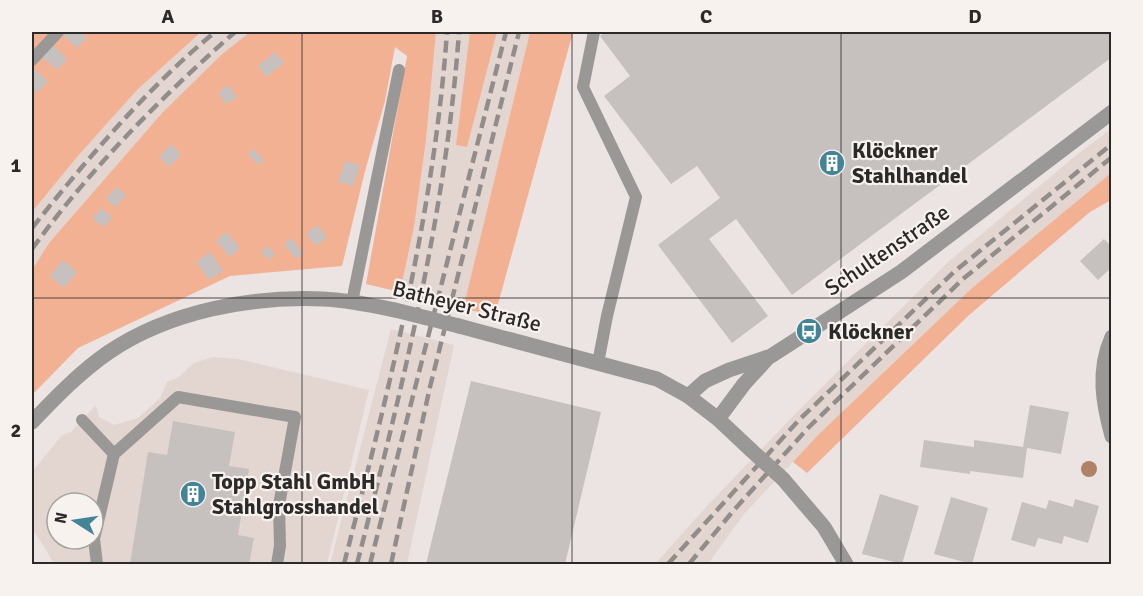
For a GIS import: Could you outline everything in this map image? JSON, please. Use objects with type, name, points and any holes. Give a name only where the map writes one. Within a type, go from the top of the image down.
[{"type":"street","name":"Schultenstraße","points":[[718,419],[744,384],[771,356],[909,266],[1112,112]]},
{"type":"street","name":"Batheyer Straße","points":[[32,422],[84,371],[110,351],[145,332],[180,318],[213,309],[283,299],[352,302],[396,310],[657,379],[688,396],[718,419],[783,479],[824,527],[846,564]]},
{"type":"street","points":[[1112,337],[1106,350],[1102,370],[1102,392],[1106,420],[1112,436]]},
{"type":"street","name":"Schultenstraße","points":[[688,396],[705,381],[771,356]]},
{"type":"lane","points":[[32,60],[58,32]]},
{"type":"lane","points":[[594,32],[583,87],[636,197],[598,363]]},
{"type":"lane","points":[[352,302],[399,70]]},
{"type":"lane","points":[[97,564],[94,539],[114,454],[178,397],[295,417],[279,505],[280,546],[277,564]]},
{"type":"lane","points":[[82,420],[114,454]]},
{"type":"shaded area","points":[[32,32],[201,32],[137,90],[32,212]]},
{"type":"shaded area","points":[[201,32],[250,32],[221,55],[162,113],[49,243],[32,270],[32,212],[137,90]]},
{"type":"shaded area","points":[[250,32],[436,32],[426,140],[414,227],[400,292],[366,284],[407,56],[395,47],[385,101],[342,266],[230,276],[78,348],[32,395],[32,270],[49,243],[162,113],[221,55]]},
{"type":"shaded area","points":[[436,32],[470,32],[467,147],[497,32],[530,32],[463,309],[400,292],[414,227],[426,140]]},
{"type":"shaded area","points":[[470,32],[497,32],[467,147],[456,145]]},
{"type":"shaded area","points":[[530,32],[573,32],[495,315],[463,309]]},
{"type":"shaded area","points":[[1111,129],[1111,173],[972,288],[818,435],[744,514],[708,564],[655,564],[794,415],[948,262]]},
{"type":"shaded area","points":[[1111,173],[1111,200],[1090,212],[968,316],[807,473],[793,462],[818,435],[972,288]]},
{"type":"shaded area","points":[[391,329],[454,345],[407,564],[330,564]]},
{"type":"shaded area","points":[[212,357],[238,359],[369,390],[327,564],[54,564],[46,551],[105,551],[105,491],[45,491],[45,548],[32,529],[32,472],[62,435],[71,432],[96,405],[99,417],[114,425],[138,418],[160,398],[167,382],[179,377],[194,363]]},
{"type":"building","points":[[67,32],[80,32],[87,38],[77,48],[63,35]]},
{"type":"building","name":"Klöckner Stahlhandel","points":[[605,32],[1112,32],[1112,57],[792,295],[736,219],[709,239],[768,316],[732,343],[658,245],[720,198],[697,166],[671,184],[604,96],[630,76],[600,36]]},
{"type":"building","points":[[53,45],[67,59],[57,70],[42,57]]},
{"type":"building","points":[[275,52],[284,63],[266,77],[258,66]]},
{"type":"building","points":[[32,67],[48,81],[37,93],[32,88]]},
{"type":"building","points":[[228,85],[237,97],[226,104],[218,93]]},
{"type":"building","points":[[171,144],[181,155],[169,167],[159,157]]},
{"type":"building","points":[[254,149],[264,160],[258,165],[248,154]]},
{"type":"building","points":[[345,161],[360,165],[353,186],[338,182]]},
{"type":"building","points":[[116,187],[126,195],[115,207],[106,199]]},
{"type":"building","points":[[102,208],[112,218],[103,227],[92,218]]},
{"type":"building","points":[[317,225],[327,237],[316,246],[306,234]]},
{"type":"building","points":[[226,232],[240,248],[230,257],[216,241]]},
{"type":"building","points":[[291,238],[303,253],[296,259],[284,244]]},
{"type":"building","points":[[1104,239],[1112,247],[1112,267],[1098,280],[1080,261]]},
{"type":"building","points":[[266,246],[275,254],[269,260],[261,252]]},
{"type":"building","points":[[210,252],[223,271],[209,280],[196,262]]},
{"type":"building","points":[[63,260],[77,272],[64,288],[50,276]]},
{"type":"building","points":[[471,381],[601,412],[565,564],[426,564]]},
{"type":"building","points":[[1030,405],[1069,412],[1061,454],[1027,448],[1023,478],[920,467],[924,440],[974,447],[974,440],[1023,447]]},
{"type":"building","name":"Topp Stahl GmbH Stahlgrosshandel","points":[[173,421],[235,432],[229,466],[249,469],[238,535],[254,538],[249,564],[130,564],[148,452],[167,455]]},
{"type":"building","points":[[880,494],[919,506],[902,564],[862,554]]},
{"type":"building","points":[[951,497],[988,508],[972,564],[934,554]]},
{"type":"building","points":[[1075,499],[1099,506],[1088,543],[1064,536],[1062,544],[1038,538],[1035,547],[1011,540],[1022,502],[1046,509],[1049,500],[1073,507]]},
{"type":"railway","points":[[32,228],[119,125],[165,77],[215,32]]},
{"type":"railway","points":[[32,249],[102,162],[180,82],[235,32]]},
{"type":"railway","points":[[344,564],[393,366],[421,234],[441,100],[447,32]]},
{"type":"railway","points":[[357,564],[406,366],[433,234],[453,100],[459,32]]},
{"type":"railway","points":[[370,564],[506,32]]},
{"type":"railway","points":[[391,564],[430,387],[519,32]]},
{"type":"railway","points":[[668,564],[799,420],[955,271],[1112,144]]},
{"type":"railway","points":[[689,564],[809,427],[963,279],[1112,157]]},
{"type":"place","name":"Klöckner Stahlhandel","points":[[832,163]]},
{"type":"place","name":"Klöckner","points":[[809,331]]},
{"type":"place","name":"Topp Stahl GmbH Stahlgrosshandel","points":[[193,494]]}]
